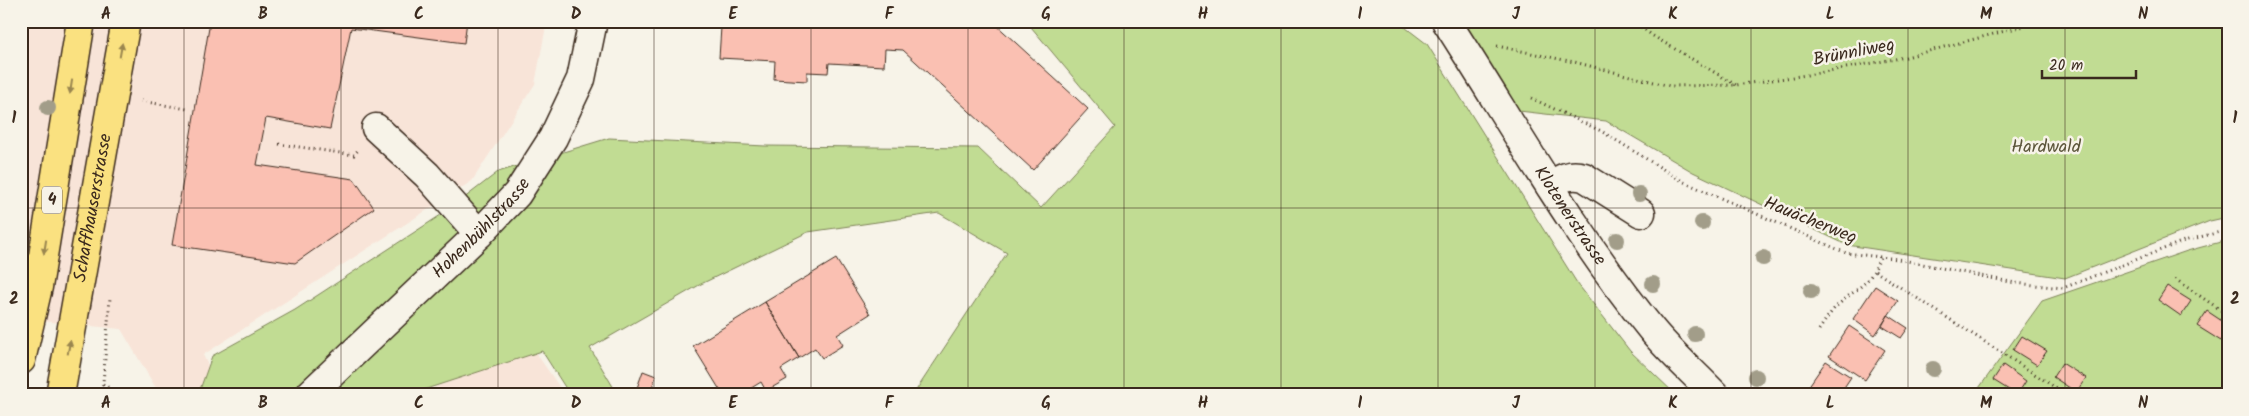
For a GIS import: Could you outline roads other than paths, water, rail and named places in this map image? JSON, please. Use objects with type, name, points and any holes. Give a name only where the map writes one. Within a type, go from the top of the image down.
[{"type":"main road","name":"4","points":[[21,360],[38,287],[81,21]]},
{"type":"main road","name":"Schaffhauserstrasse","points":[[60,395],[126,21]]},
{"type":"street","name":"Hohenbühlstrasse","points":[[309,395],[479,234],[517,194],[554,138],[581,79],[593,21]]},
{"type":"street","name":"Klotenerstrasse","points":[[1446,21],[1603,266],[1653,331],[1715,395]]},
{"type":"street","points":[[376,128],[426,175],[479,234]]},
{"type":"street","points":[[1550,186],[1565,176],[1575,174],[1584,177],[1641,213]]},
{"type":"park label","name":"Hardwald","points":[[2046,147]]}]
